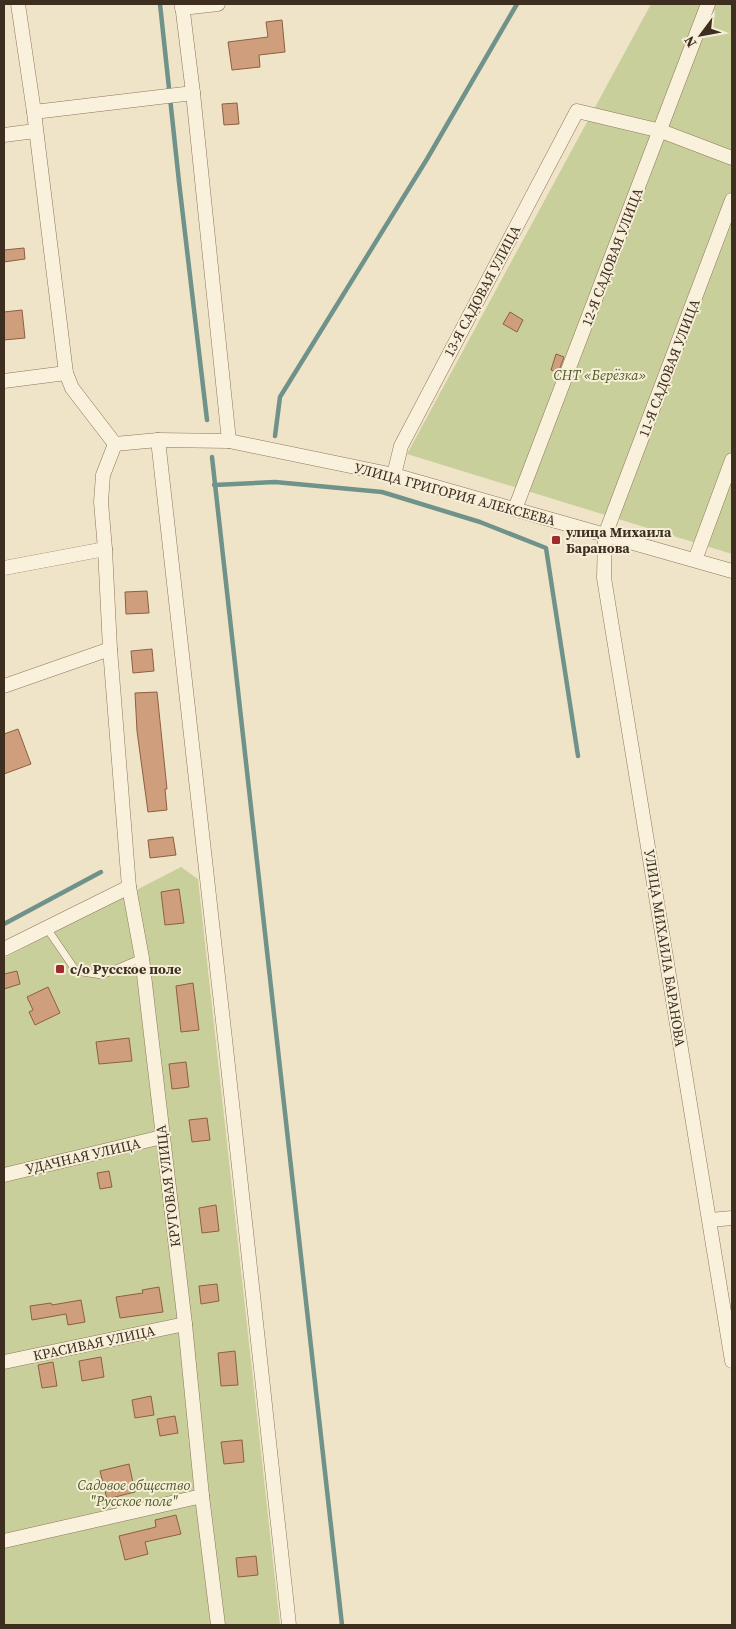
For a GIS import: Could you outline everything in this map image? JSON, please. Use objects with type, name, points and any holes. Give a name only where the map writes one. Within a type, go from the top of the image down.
[{"type":"street","points":[[18,4],[34,112],[66,373],[72,388],[115,444]]},
{"type":"street","points":[[218,4],[182,6],[193,93],[229,441]]},
{"type":"street","name":"12-Я САДОВАЯ УЛИЦА","points":[[515,509],[708,4]]},
{"type":"street","points":[[34,112],[193,93]]},
{"type":"street","name":"13-Я САДОВАЯ УЛИЦА","points":[[394,475],[401,446],[577,111],[661,131]]},
{"type":"street","points":[[4,135],[35,131]]},
{"type":"street","points":[[661,131],[732,158]]},
{"type":"street","name":"11-Я САДОВАЯ УЛИЦА","points":[[605,535],[732,200]]},
{"type":"street","points":[[4,381],[66,373]]},
{"type":"street","points":[[158,440],[288,1625]]},
{"type":"street","name":"УЛИЦА ГРИГОРИЯ АЛЕКСЕЕВА","points":[[115,444],[158,440],[229,441],[394,475],[732,571]]},
{"type":"street","name":"КРУГОВАЯ УЛИЦА","points":[[115,444],[103,476],[100,502],[105,548],[110,649],[129,887],[142,958],[218,1625]]},
{"type":"street","points":[[695,560],[732,460]]},
{"type":"street","name":"УЛИЦА МИХАИЛА БАРАНОВА","points":[[605,535],[604,578],[732,1361]]},
{"type":"street","points":[[4,568],[105,548]]},
{"type":"street","points":[[4,686],[110,649]]},
{"type":"street","points":[[4,949],[129,887]]},
{"type":"street","name":"УДАЧНАЯ УЛИЦА","points":[[4,1175],[162,1138]]},
{"type":"street","points":[[710,1220],[732,1218]]},
{"type":"street","name":"КРАСИВАЯ УЛИЦА","points":[[4,1362],[185,1324]]},
{"type":"street","points":[[4,1541],[202,1496]]},
{"type":"lane","points":[[46,928],[76,971],[102,976],[142,958]]},
{"type":"green space","name":"СНТ «Берёзка»","points":[[651,4],[732,4],[732,554],[407,454]]},
{"type":"green space","name":"Садовое общество \"Русское поле\"","points":[[181,867],[198,879],[280,1625],[4,1625],[4,958]]},
{"type":"building","points":[[282,20],[285,52],[259,55],[260,67],[232,70],[228,42],[268,37],[266,22]]},
{"type":"building","points":[[237,103],[239,124],[224,125],[222,104]]},
{"type":"building","points":[[24,248],[25,259],[4,262],[4,250]]},
{"type":"building","points":[[22,310],[25,338],[4,340],[4,312]]},
{"type":"building","points":[[510,312],[523,320],[517,332],[503,324]]},
{"type":"building","points":[[556,354],[564,357],[558,373],[551,370]]},
{"type":"building","points":[[147,591],[149,613],[126,614],[125,592]]},
{"type":"building","points":[[152,649],[154,671],[133,673],[131,651]]},
{"type":"building","points":[[157,692],[167,789],[165,789],[167,810],[148,812],[137,731],[135,693]]},
{"type":"building","points":[[18,729],[31,764],[4,774],[4,734]]},
{"type":"building","points":[[173,837],[176,855],[150,858],[148,840]]},
{"type":"building","points":[[179,889],[184,923],[165,925],[161,892]]},
{"type":"building","points":[[17,971],[20,984],[4,989],[4,974]]},
{"type":"building","points":[[193,983],[199,1030],[181,1032],[176,986]]},
{"type":"building","points":[[48,987],[60,1013],[35,1025],[29,1012],[33,1010],[27,997]]},
{"type":"building","points":[[129,1038],[132,1061],[99,1064],[96,1042]]},
{"type":"building","points":[[186,1062],[189,1087],[172,1089],[169,1064]]},
{"type":"building","points":[[207,1118],[210,1140],[192,1142],[189,1120]]},
{"type":"building","points":[[109,1171],[112,1187],[100,1189],[97,1173]]},
{"type":"building","points":[[216,1205],[219,1231],[202,1233],[199,1208]]},
{"type":"building","points":[[217,1284],[219,1301],[201,1304],[199,1286]]},
{"type":"building","points":[[159,1287],[163,1312],[120,1318],[116,1297],[143,1293],[142,1290]]},
{"type":"building","points":[[81,1300],[85,1322],[68,1325],[66,1314],[32,1320],[30,1306],[51,1303],[52,1305]]},
{"type":"building","points":[[235,1351],[238,1385],[221,1386],[218,1353]]},
{"type":"building","points":[[101,1357],[104,1377],[82,1381],[79,1361]]},
{"type":"building","points":[[53,1362],[57,1386],[42,1388],[38,1365]]},
{"type":"building","points":[[151,1396],[154,1415],[135,1418],[132,1400]]},
{"type":"building","points":[[175,1416],[178,1433],[160,1436],[157,1419]]},
{"type":"building","points":[[242,1440],[244,1462],[224,1464],[221,1442]]},
{"type":"building","points":[[129,1464],[135,1492],[107,1499],[100,1471]]},
{"type":"building","points":[[176,1515],[181,1534],[145,1542],[148,1554],[125,1560],[119,1536],[156,1527],[155,1520]]},
{"type":"building","points":[[256,1556],[258,1575],[238,1577],[236,1558]]},
{"type":"waterway","points":[[160,4],[207,420]]},
{"type":"waterway","points":[[275,436],[280,397],[427,159],[517,4]]},
{"type":"waterway","points":[[212,457],[342,1625]]},
{"type":"waterway","points":[[214,485],[275,482],[382,492],[480,522],[546,548],[578,756]]},
{"type":"waterway","points":[[4,924],[101,872]]},
{"type":"place","name":"улица Михаила Баранова","points":[[556,540]]},
{"type":"place","name":"с/о Русское поле","points":[[60,969]]}]
